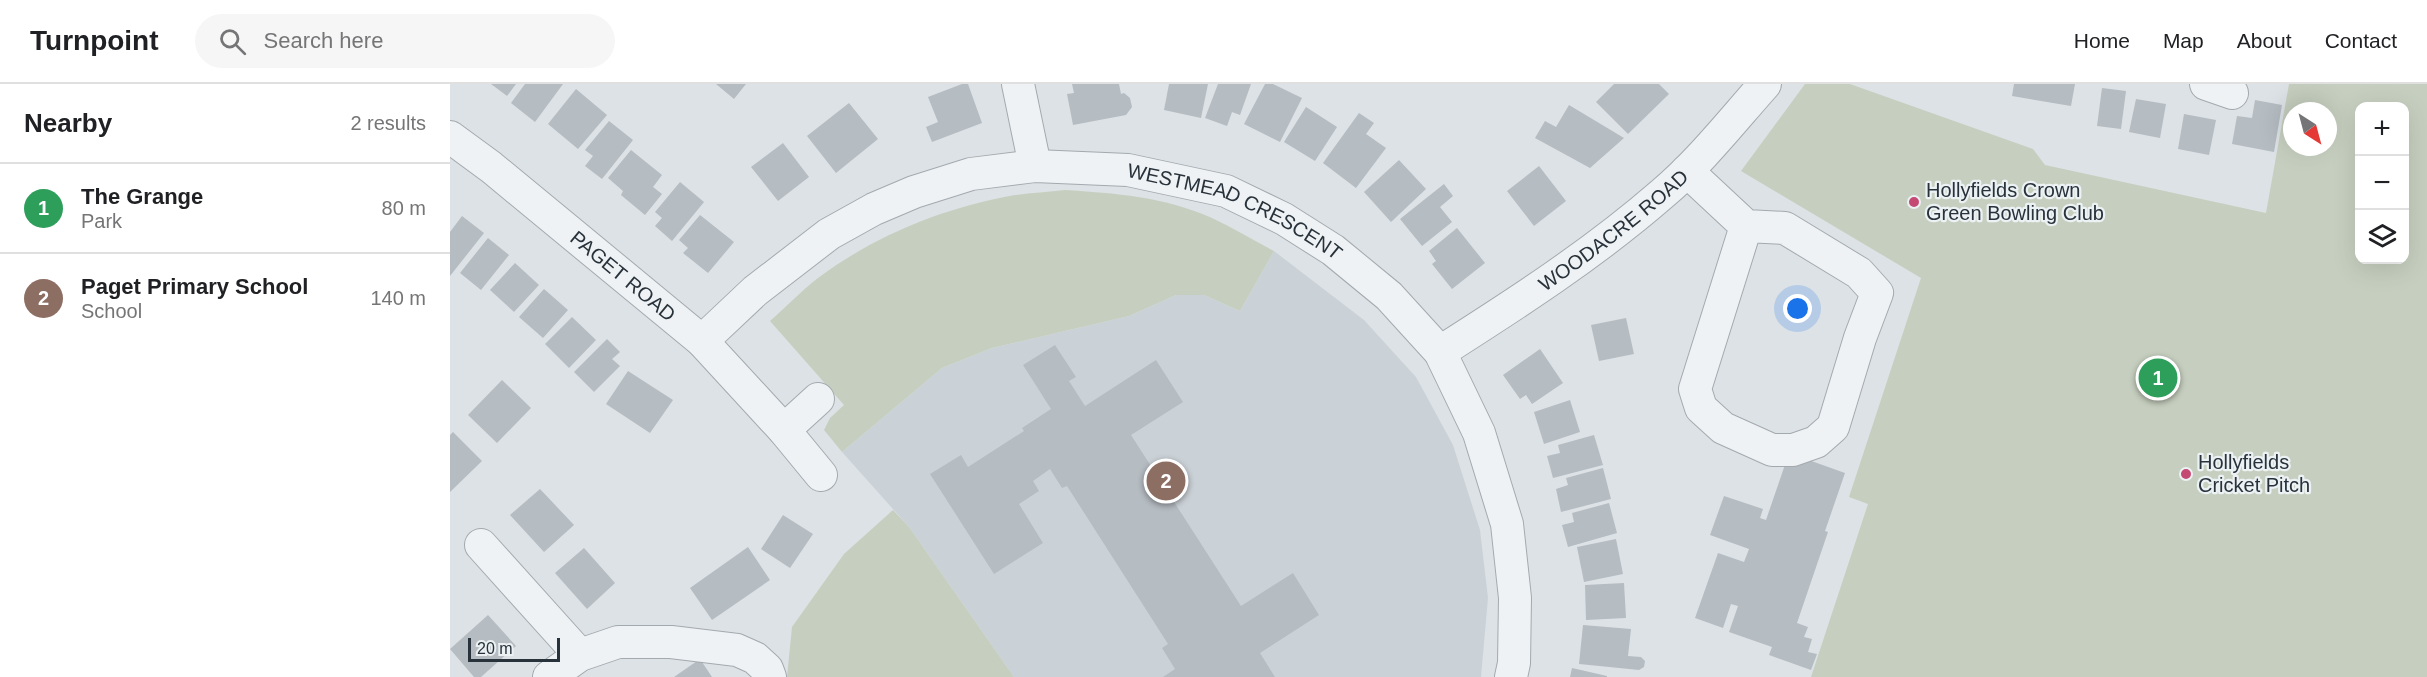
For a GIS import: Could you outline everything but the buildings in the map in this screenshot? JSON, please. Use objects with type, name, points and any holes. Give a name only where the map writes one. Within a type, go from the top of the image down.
[{"type":"street","points":[[1018,84],[1035,166]]},
{"type":"street","name":"WOODACRE ROAD","points":[[1440,352],[1546,284],[1662,195],[1687,171],[1765,84]]},
{"type":"street","name":"PAGET ROAD","points":[[450,137],[491,167],[702,341],[821,475]]},
{"type":"street","name":"WESTMEAD CRESCENT","points":[[702,341],[756,291],[829,234],[874,208],[914,192],[971,174],[1035,166],[1128,170],[1226,191],[1284,219],[1333,250],[1389,296],[1440,352],[1479,433],[1507,524],[1515,598],[1514,663],[1511,677]]},
{"type":"street","points":[[1687,171],[1746,226],[1785,228],[1859,273],[1877,293],[1860,338],[1833,427],[1816,442],[1793,450],[1772,450],[1723,428],[1701,408],[1695,389],[1746,226]]},
{"type":"street","points":[[783,430],[818,399]]},
{"type":"street","points":[[481,545],[580,655]]},
{"type":"street","points":[[549,677],[580,655],[618,642],[670,642],[737,650],[755,658],[767,669],[770,677]]},
{"type":"shaded area","points":[[1274,251],[1364,320],[1416,377],[1453,445],[1480,530],[1488,598],[1481,677],[1014,677],[909,527],[842,452],[942,368],[992,348],[1129,316],[1176,295],[1204,295],[1240,311]]},
{"type":"green space","name":"Hollyfields Cricket Pitch","points":[[1805,84],[1850,84],[2033,149],[2045,165],[2266,213],[2283,118],[2283,156],[2337,156],[2337,102],[2286,102],[2289,84],[2427,84],[2427,677],[1811,677],[1868,504],[1849,497],[1921,278],[1741,171]]},
{"type":"green space","points":[[1065,190],[1121,195],[1177,205],[1212,218],[1274,251],[1240,311],[1204,295],[1176,295],[1129,316],[992,348],[942,368],[842,452],[824,430],[830,418],[844,405],[770,321],[812,283],[840,263],[886,236],[937,215],[989,200]]},
{"type":"green space","points":[[893,510],[909,527],[1014,677],[787,677],[792,627],[844,554]]},
{"type":"place","name":"Hollyfields Crown Green Bowling Club","points":[[1914,202]]},
{"type":"place","name":"The Grange","points":[[2158,378]]},
{"type":"place","name":"Hollyfields Cricket Pitch","points":[[2186,474]]},
{"type":"place","name":"Paget Primary School","points":[[1166,481]]}]
